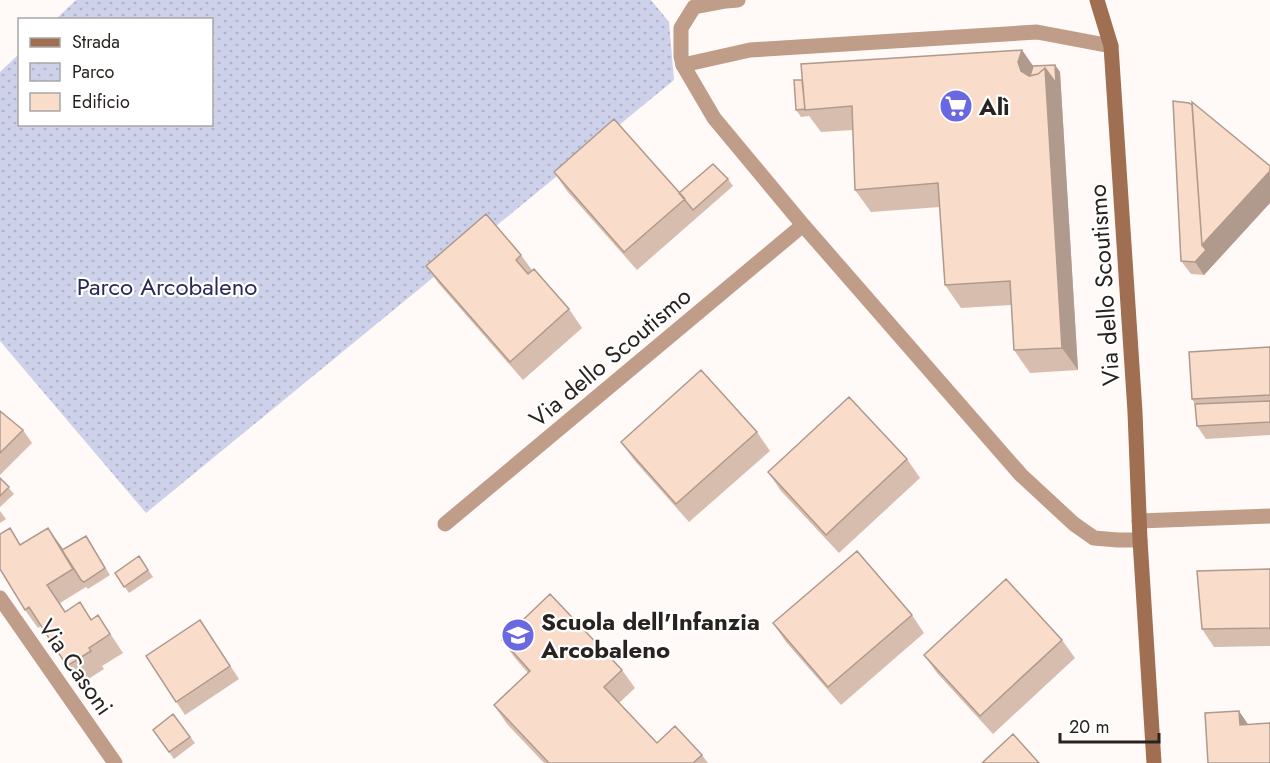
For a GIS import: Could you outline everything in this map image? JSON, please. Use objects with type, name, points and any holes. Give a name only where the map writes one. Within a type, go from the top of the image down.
[{"type":"street","points":[[738,0],[694,7],[681,28],[683,65],[714,118],[803,225],[1022,475],[1074,524],[1094,538],[1140,540]]},
{"type":"street","name":"Via dello Scoutismo","points":[[1097,0],[1111,46],[1135,412],[1140,540],[1154,763]]},
{"type":"street","points":[[683,65],[750,50],[1037,32],[1111,46]]},
{"type":"street","name":"Via dello Scoutismo","points":[[446,524],[803,225]]},
{"type":"street","points":[[1139,521],[1270,516]]},
{"type":"street","name":"Via Casoni","points":[[0,598],[115,763]]},
{"type":"green space","name":"Parco Arcobaleno","points":[[76,0],[651,0],[669,22],[674,80],[146,513],[0,341],[0,72],[18,55],[18,126],[213,126],[213,18],[57,18]]},
{"type":"building","points":[[1022,50],[1018,62],[1021,71],[1029,76],[1038,74],[1045,68],[1062,348],[1014,350],[1010,281],[945,285],[938,183],[855,190],[852,106],[805,110],[801,64]]},
{"type":"building","points":[[1055,65],[1056,83],[1045,68],[1038,74],[1030,76],[1033,66]]},
{"type":"building","points":[[794,80],[802,80],[805,109],[796,110]]},
{"type":"building","points":[[1173,101],[1192,105],[1202,245],[1206,250],[1195,262],[1181,261]]},
{"type":"building","points":[[1192,102],[1270,166],[1270,171],[1202,245]]},
{"type":"building","points":[[614,119],[685,199],[624,252],[554,172]]},
{"type":"building","points":[[713,164],[728,179],[693,210],[679,193]]},
{"type":"building","points":[[486,214],[521,255],[516,260],[528,274],[534,269],[569,309],[510,362],[426,266]]},
{"type":"building","points":[[1270,347],[1270,395],[1192,399],[1189,352]]},
{"type":"building","points":[[701,370],[757,432],[676,504],[621,442]]},
{"type":"building","points":[[849,397],[907,459],[826,535],[768,472]]},
{"type":"building","points":[[1270,401],[1270,422],[1197,426],[1195,404]]},
{"type":"building","points":[[0,411],[23,430],[0,453]]},
{"type":"building","points":[[0,478],[9,487],[0,496]]},
{"type":"building","points":[[10,528],[20,545],[48,528],[73,569],[47,585],[65,612],[80,602],[91,620],[98,615],[110,634],[89,648],[91,651],[67,666],[29,607],[25,610],[0,569],[0,534]]},
{"type":"building","points":[[86,536],[105,568],[84,582],[62,550]]},
{"type":"building","points":[[857,551],[912,615],[828,687],[773,623]]},
{"type":"building","points":[[139,556],[148,570],[124,587],[115,573]]},
{"type":"building","points":[[1270,569],[1270,628],[1202,629],[1197,571]]},
{"type":"building","points":[[1006,579],[1062,640],[980,716],[924,655]]},
{"type":"building","points":[[550,594],[622,670],[604,687],[657,743],[675,726],[702,755],[693,763],[549,763],[494,705],[530,671],[502,640]]},
{"type":"building","points":[[200,620],[230,666],[176,702],[146,656]]},
{"type":"building","points":[[1239,711],[1240,725],[1270,723],[1270,763],[1208,763],[1205,713]]},
{"type":"building","points":[[173,714],[190,737],[169,752],[153,730]]},
{"type":"building","points":[[1013,734],[1039,763],[982,763]]},
{"type":"place","name":"Alì","points":[[956,106]]},
{"type":"place","name":"Scuola dell'Infanzia Arcobaleno","points":[[518,635]]}]
